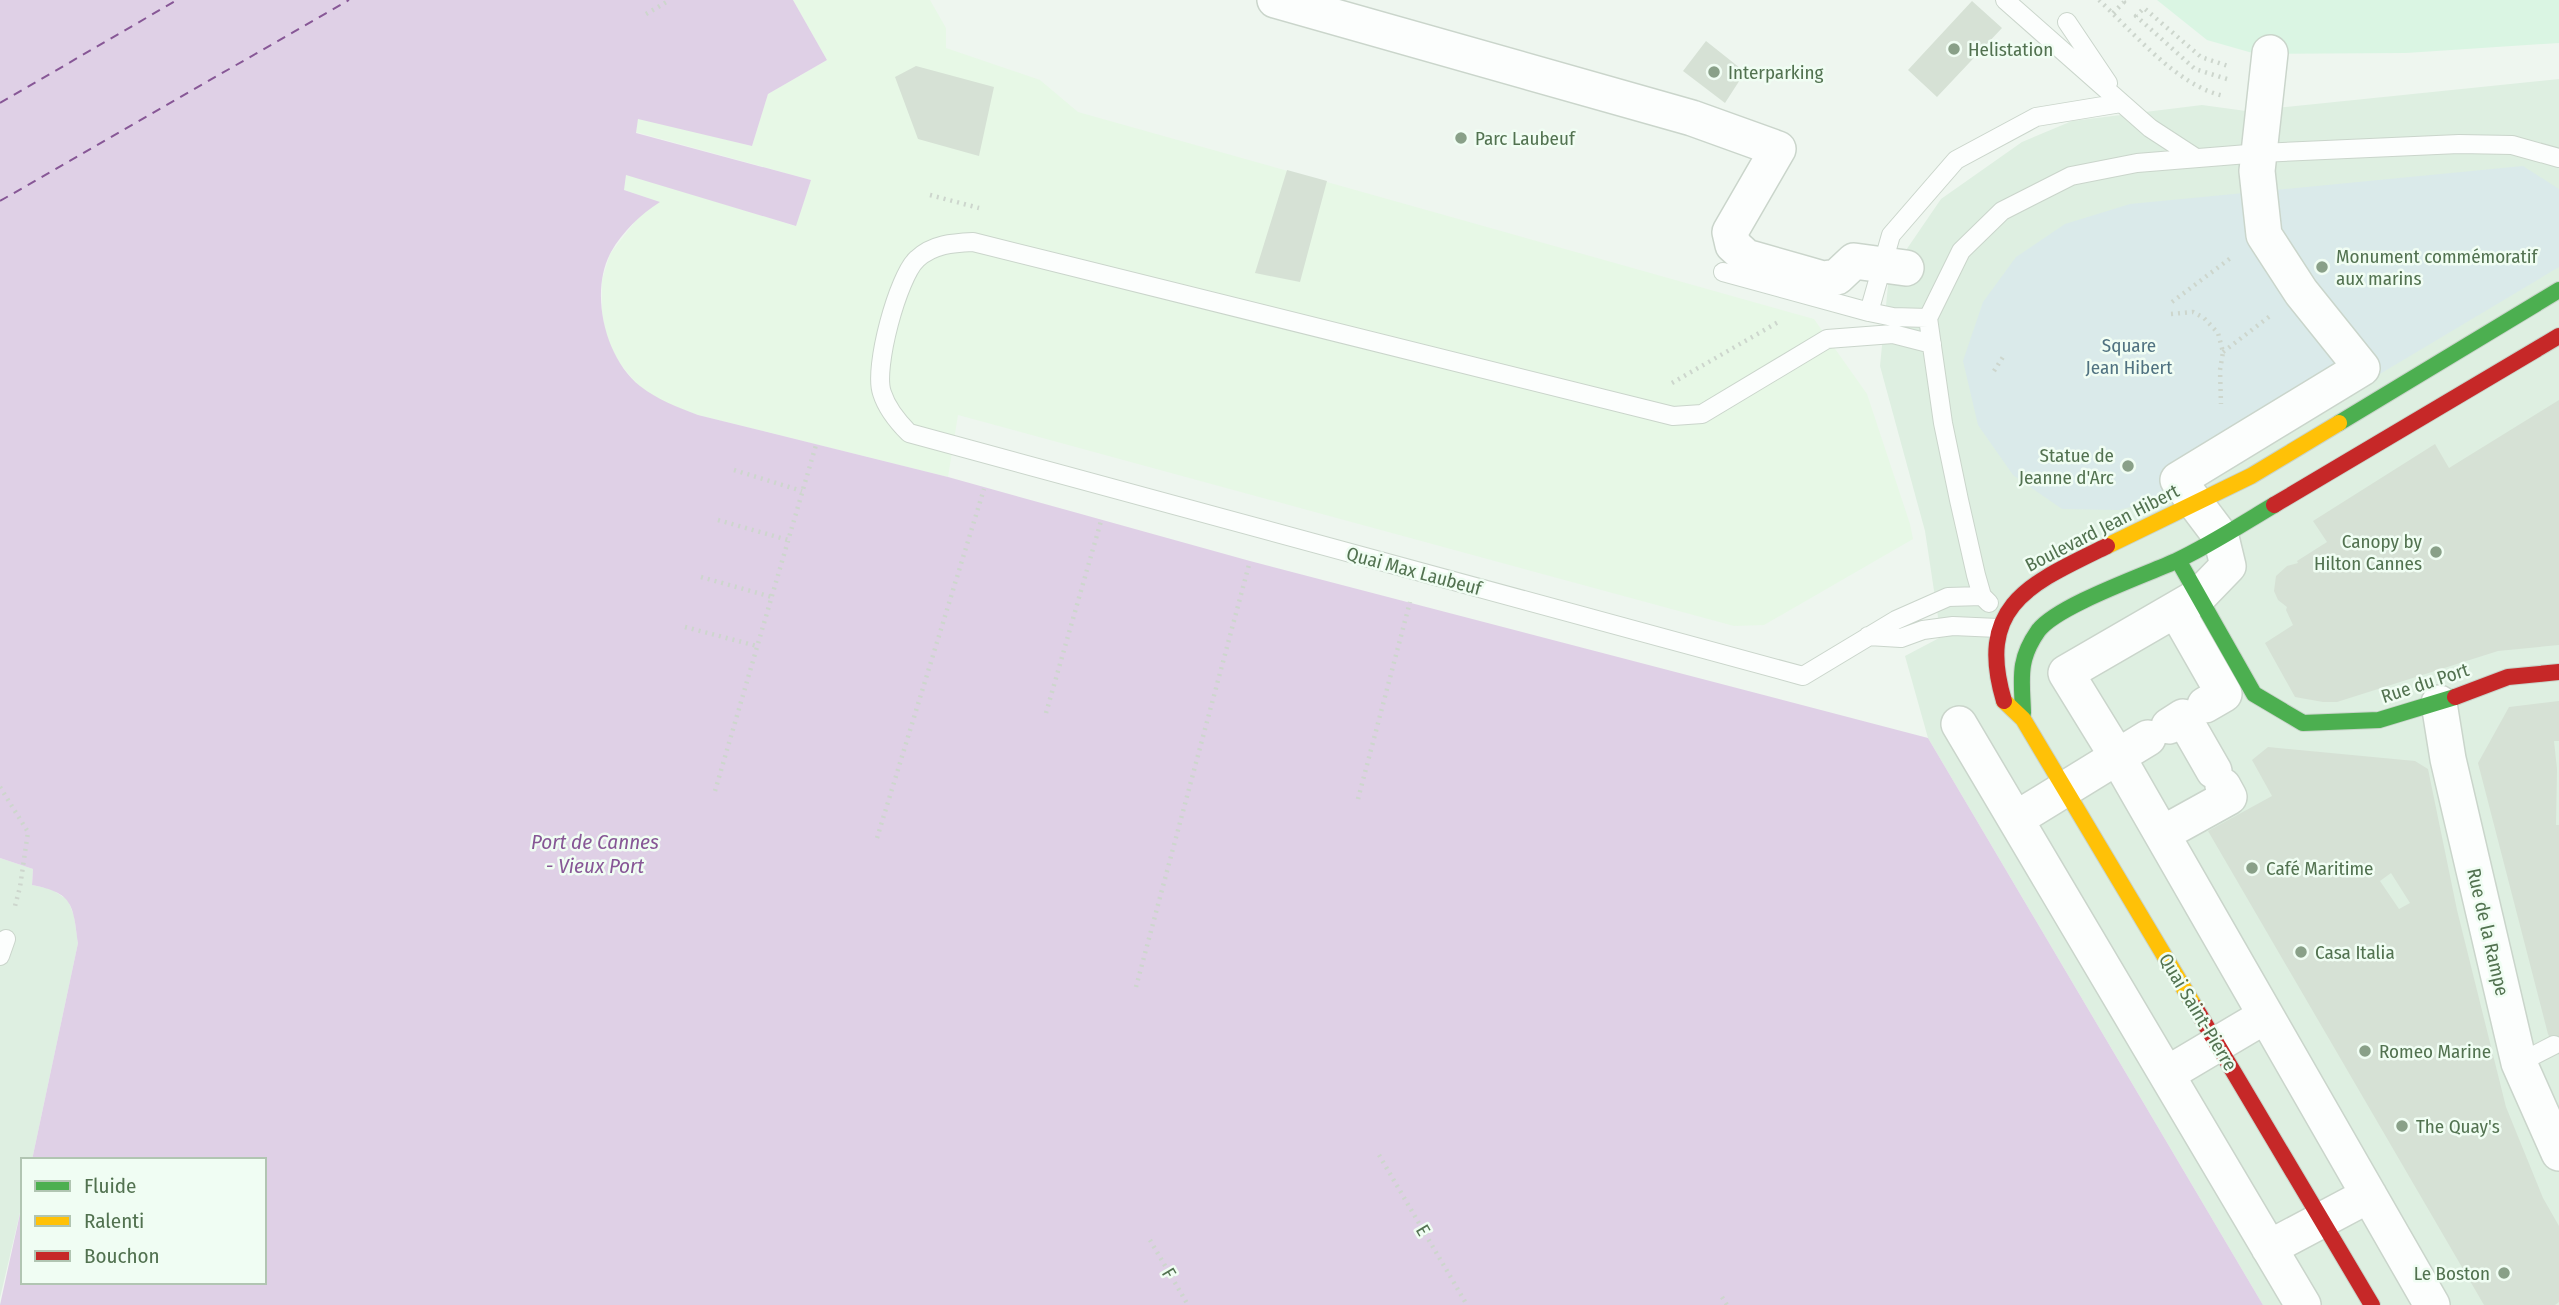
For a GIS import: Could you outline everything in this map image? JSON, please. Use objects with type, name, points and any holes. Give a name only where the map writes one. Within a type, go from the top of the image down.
[{"type":"main road","name":"Boulevard Jean Hibert","points":[[2001,623],[2019,596],[2052,573],[2251,476],[2559,290]]},
{"type":"main road","points":[[2023,719],[2021,664],[2040,628],[2077,604],[2178,560],[2221,537],[2559,336]]},
{"type":"main road","name":"Rue du Port","points":[[2178,560],[2188,603],[2254,694],[2303,723],[2379,720],[2439,703],[2508,677],[2559,672]]},
{"type":"main road","points":[[2001,623],[1995,672],[2004,702],[2023,719]]},
{"type":"main road","name":"Quai Saint-Pierre","points":[[2023,719],[2372,1305]]},
{"type":"street","points":[[1275,0],[1692,118],[1778,149],[1730,232],[1733,245],[1746,257],[1823,279],[1837,277],[1854,261],[1894,266]]},
{"type":"street","points":[[2270,53],[2257,171],[2264,234],[2301,292],[2362,368],[2178,480],[2221,537],[2228,566],[2188,603],[2066,673],[2117,756],[2432,1305]]},
{"type":"street","points":[[2188,603],[2224,694],[2205,705]]},
{"type":"street","name":"Rue de la Rampe","points":[[2439,703],[2448,759],[2519,1063],[2559,1153]]},
{"type":"street","points":[[2017,819],[2183,717],[2229,797],[2162,834]]},
{"type":"street","points":[[1959,724],[2303,1305]]},
{"type":"street","points":[[2167,1074],[2265,1016]]},
{"type":"street","points":[[2269,1248],[2369,1195]]},
{"type":"lane","points":[[2005,0],[2150,128],[2196,158]]},
{"type":"lane","points":[[2067,22],[2122,103]]},
{"type":"lane","points":[[1870,312],[1894,266],[1891,235],[1956,160],[2036,117],[2122,103]]},
{"type":"lane","points":[[2032,640],[2001,623],[1982,596],[1943,423],[1928,317],[1961,251],[2001,211],[2071,176],[2137,163],[2260,153],[2472,144],[2512,145],[2559,158]]},
{"type":"lane","name":"Quai Max Laubeuf","points":[[1932,344],[1893,334],[1827,339],[1702,414],[1673,416],[973,242],[944,243],[917,259],[899,288],[880,363],[880,390],[892,415],[909,433],[1803,676],[1868,636],[1948,597],[1982,596]]},
{"type":"lane","points":[[1723,272],[1870,312],[1893,317],[1928,317]]},
{"type":"lane","points":[[1868,636],[1901,638],[1923,630],[2001,623]]},
{"type":"lane","points":[[0,957],[6,939]]},
{"type":"lane","points":[[2519,1063],[2554,1045]]},
{"type":"path","points":[[646,14],[670,0]]},
{"type":"path","points":[[2099,0],[2177,74],[2214,94],[2236,99]]},
{"type":"path","points":[[2113,13],[2124,2],[2122,0]]},
{"type":"path","points":[[2233,67],[2201,57],[2144,8],[2136,16],[2195,69],[2234,81]]},
{"type":"path","points":[[930,195],[983,209]]},
{"type":"path","points":[[2172,302],[2264,234]]},
{"type":"path","points":[[2223,352],[2301,292]]},
{"type":"path","points":[[1671,384],[1794,313],[1800,294]]},
{"type":"path","points":[[2171,314],[2193,312],[2204,318],[2218,333],[2223,352],[2220,370],[2222,403],[2212,412]]},
{"type":"path","points":[[1994,371],[2003,356]]},
{"type":"path","points":[[715,791],[816,445]]},
{"type":"path","points":[[734,470],[802,491]]},
{"type":"path","points":[[877,838],[984,489]]},
{"type":"path","points":[[718,520],[788,540]]},
{"type":"path","points":[[1045,713],[1101,521]]},
{"type":"path","points":[[1136,988],[1250,561]]},
{"type":"path","points":[[701,577],[772,597]]},
{"type":"path","points":[[1358,799],[1410,602]]},
{"type":"path","points":[[685,627],[757,646]]},
{"type":"path","points":[[0,787],[28,832],[23,867],[6,939]]},
{"type":"path","name":"E","points":[[1379,1155],[1466,1305]]},
{"type":"path","name":"F","points":[[1150,1240],[1188,1305]]},
{"type":"path","points":[[1722,1297],[1727,1305]]},
{"type":"shaded area","points":[[793,0],[930,0],[946,28],[946,48],[1040,80],[1078,112],[1814,319],[1867,394],[1913,539],[1764,625],[1734,626],[958,415],[948,477],[698,415],[662,402],[638,385],[620,364],[607,340],[602,313],[602,280],[610,254],[640,215],[659,202],[624,190],[626,174],[795,226],[811,180],[636,132],[638,118],[752,146],[768,94],[827,60]]},
{"type":"shaded area","points":[[2559,79],[2559,1305],[2263,1305],[1928,738],[1905,656],[1941,637],[1925,531],[1880,366],[1889,275],[1941,199],[2022,142],[2072,121],[2202,105],[2246,111]]},
{"type":"shaded area","points":[[0,858],[33,869],[32,885],[51,889],[68,900],[74,916],[78,943],[32,1158],[21,1158],[21,1209],[0,1298]]},
{"type":"green space","name":"Square Jean Hibert","points":[[2523,166],[2559,189],[2559,267],[2177,495],[2119,510],[2062,509],[2013,475],[1978,425],[1963,361],[1983,302],[2016,257],[2065,224],[2130,204]]},
{"type":"sand","points":[[2157,0],[2559,0],[2559,43],[2406,53],[2256,54],[2207,40]]},
{"type":"water","name":"Port de Cannes - Vieux Port","points":[[0,0],[793,0],[827,60],[768,94],[752,146],[638,119],[636,133],[811,180],[796,226],[626,175],[624,190],[660,202],[632,224],[611,252],[604,268],[601,305],[604,324],[618,359],[640,386],[675,406],[698,415],[948,477],[1250,561],[1928,738],[2263,1305],[0,1305],[21,1209],[21,1284],[266,1284],[266,1158],[32,1158],[78,943],[68,902],[56,892],[32,885],[33,869],[0,858]]},
{"type":"building","name":"Helistation","points":[[1972,1],[2002,28],[1937,97],[1908,70]]},
{"type":"building","name":"Interparking","points":[[1706,41],[1745,72],[1725,103],[1683,71]]},
{"type":"building","points":[[916,66],[994,87],[979,156],[918,139],[895,77]]},
{"type":"building","points":[[1287,170],[1327,181],[1300,282],[1255,273]]},
{"type":"building","name":"Canopy by Hilton Cannes","points":[[2559,400],[2559,645],[2498,651],[2337,702],[2295,697],[2265,643],[2293,625],[2287,607],[2278,600],[2274,591],[2276,576],[2287,566],[2298,563],[2297,561],[2327,542],[2313,521],[2435,444],[2449,468]]},
{"type":"building","points":[[2559,701],[2559,741],[2554,741],[2557,769],[2556,825],[2559,825],[2559,1055],[2548,1034],[2478,763],[2509,707]]},
{"type":"building","points":[[2268,747],[2415,761],[2428,769],[2457,910],[2506,1107],[2543,1198],[2559,1226],[2559,1302],[2555,1305],[2484,1305],[2208,831],[2272,796],[2252,760]],"holes":[[[2391,873],[2410,903],[2399,909],[2380,881]]]},
{"type":"ferry route","points":[[0,103],[177,0]]},
{"type":"ferry route","points":[[0,201],[349,0]]},
{"type":"traffic: fast","points":[[2339,423],[2559,290]]},
{"type":"traffic: fast","points":[[2023,713],[2024,661],[2031,642],[2048,621],[2081,602],[2189,555],[2274,505]]},
{"type":"traffic: fast","points":[[2178,560],[2254,694],[2303,723],[2379,720],[2455,697]]},
{"type":"traffic: slow","points":[[2107,546],[2251,476],[2339,423]]},
{"type":"traffic: slow","points":[[2004,701],[2023,719],[2195,1007]]},
{"type":"traffic: jam","points":[[2274,505],[2559,336]]},
{"type":"traffic: jam","points":[[2004,701],[1997,668],[1997,641],[2004,619],[2016,601],[2034,586],[2055,572],[2107,546]]},
{"type":"traffic: jam","points":[[2455,697],[2508,677],[2559,672]]},
{"type":"traffic: jam","points":[[2195,1007],[2372,1305]]},
{"type":"place","name":"Helistation","points":[[1954,49]]},
{"type":"place","name":"Interparking","points":[[1714,72]]},
{"type":"place","name":"Parc Laubeuf","points":[[1461,138]]},
{"type":"place","name":"Monument commémoratif aux marins","points":[[2322,267]]},
{"type":"place","name":"Statue de Jeanne d'Arc","points":[[2128,466]]},
{"type":"place","name":"Canopy by Hilton Cannes","points":[[2436,552]]},
{"type":"place","name":"Café Maritime","points":[[2252,868]]},
{"type":"place","name":"Casa Italia","points":[[2301,952]]},
{"type":"place","name":"Romeo Marine","points":[[2365,1051]]},
{"type":"place","name":"The Quay's","points":[[2402,1126]]},
{"type":"place","name":"Le Boston","points":[[2504,1273]]}]
